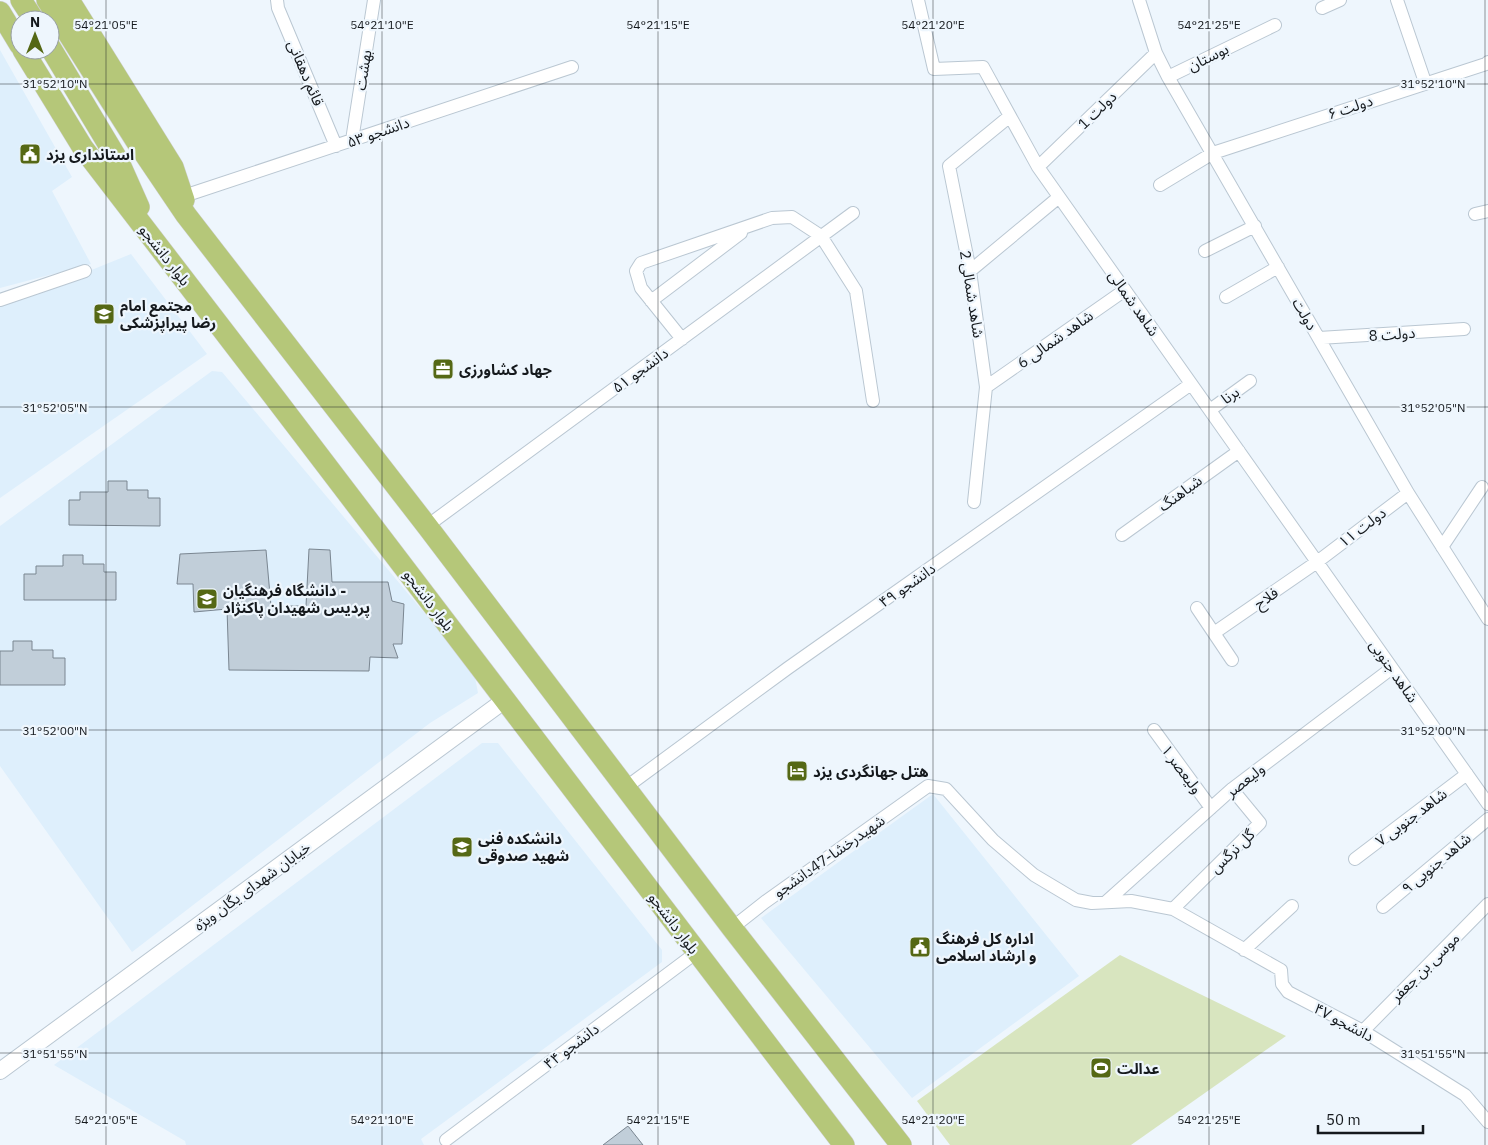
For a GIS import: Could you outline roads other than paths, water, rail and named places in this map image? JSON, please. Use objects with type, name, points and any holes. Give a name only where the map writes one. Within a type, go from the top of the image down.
[{"type":"main road","points":[[47,0],[138,144],[625,788],[901,1145]]},
{"type":"main road","points":[[69,0],[173,166],[185,206]]},
{"type":"main road","points":[[0,12],[10,28]]},
{"type":"main road","name":"بلوار دانشجو","points":[[29,60],[83,148],[697,952],[837,1143]]},
{"type":"main road","points":[[57,60],[119,162],[152,237]]},
{"type":"street","name":"قائم دهقانی","points":[[277,0],[278,8],[336,146]]},
{"type":"street","name":"بهشت","points":[[352,140],[374,0]]},
{"type":"street","name":"شاهد شمالی","points":[[918,0],[934,69],[983,67],[1038,167],[1317,562]]},
{"type":"street","name":"دولت","points":[[1139,0],[1156,54],[1168,77],[1408,493],[1488,620]]},
{"type":"street","points":[[1322,8],[1340,0]]},
{"type":"street","points":[[1397,0],[1425,82]]},
{"type":"street","name":"بوستان","points":[[1168,77],[1275,25]]},
{"type":"street","name":"دولت 1","points":[[1038,167],[1156,54]]},
{"type":"street","name":"دولت ۶","points":[[1160,185],[1212,153],[1425,82],[1487,65]]},
{"type":"street","name":"دانشجو ۵۳","points":[[185,206],[352,140],[572,67]]},
{"type":"street","name":"شاهد شمالی 2","points":[[974,502],[986,387],[970,272],[949,166],[1010,116]]},
{"type":"street","points":[[970,272],[1060,197]]},
{"type":"street","points":[[1475,214],[1488,211]]},
{"type":"street","name":"دانشجو ۵۱","points":[[427,526],[853,213]]},
{"type":"street","points":[[682,339],[641,288],[636,271],[641,263],[772,218],[792,217],[821,236],[856,291],[873,401]]},
{"type":"street","points":[[651,301],[749,226]]},
{"type":"street","points":[[1205,250],[1255,226]]},
{"type":"street","points":[[1226,297],[1278,267]]},
{"type":"street","points":[[0,300],[85,271]]},
{"type":"street","name":"شاهد شمالی 6","points":[[986,387],[1125,290]]},
{"type":"street","name":"دولت 8","points":[[1319,338],[1464,329]]},
{"type":"street","name":"برنا","points":[[1210,410],[1250,381]]},
{"type":"street","name":"دانشجو ۴۹","points":[[625,788],[788,668],[1191,384]]},
{"type":"street","name":"شباهنگ","points":[[1122,535],[1239,451]]},
{"type":"street","points":[[1442,547],[1482,487]]},
{"type":"street","name":"دولت ۱۱","points":[[1317,562],[1408,493]]},
{"type":"street","name":"فلاح","points":[[1214,634],[1317,562]]},
{"type":"street","name":"شاهد جنوبی","points":[[1317,562],[1488,804]]},
{"type":"street","points":[[1197,608],[1232,660]]},
{"type":"street","name":"ولیعصر","points":[[1106,902],[1232,789],[1392,668]]},
{"type":"street","name":"خیابان شهدای یگان ویژه","points":[[0,1071],[505,700]]},
{"type":"street","name":"ولیعصر ۱","points":[[1154,730],[1211,808]]},
{"type":"street","name":"شاهد جنوبی ۷","points":[[1355,859],[1467,774]]},
{"type":"street","name":"شهیدرخشا-47دانشجو","points":[[732,928],[765,902],[928,786],[946,789],[993,840],[1034,875],[1076,900],[1092,903],[1106,902]]},
{"type":"street","name":"گل نرگس","points":[[1173,909],[1260,823],[1232,789]]},
{"type":"street","name":"شاهد جنوبی ۹","points":[[1383,907],[1488,820]]},
{"type":"street","points":[[1106,902],[1131,901],[1173,909],[1244,950],[1292,906]]},
{"type":"street","name":"موسی بن جعفر","points":[[1363,1031],[1488,904]]},
{"type":"street","name":"دانشجو ۴۷","points":[[1244,950],[1281,970],[1282,984],[1288,992],[1363,1031],[1465,1095],[1488,1122]]},
{"type":"street","name":"دانشجو ۴۴","points":[[446,1140],[697,952]]},
{"type":"place","name":"استانداری یزد","points":[[30,154]]},
{"type":"place","name":"مجتمع امام رضا پیراپزشکی","points":[[104,314]]},
{"type":"place","name":"جهاد کشاورزی","points":[[443,369]]},
{"type":"place","name":"دانشگاه فرهنگیان - پردیس شهیدان پاکنژاد","points":[[207,599]]},
{"type":"place","name":"هتل جهانگردی یزد","points":[[797,771]]},
{"type":"place","name":"دانشکده فنی شهید صدوقی","points":[[462,847]]},
{"type":"place","name":"اداره کل فرهنگ و ارشاد اسلامی","points":[[920,947]]},
{"type":"place","name":"عدالت","points":[[1101,1068]]}]
